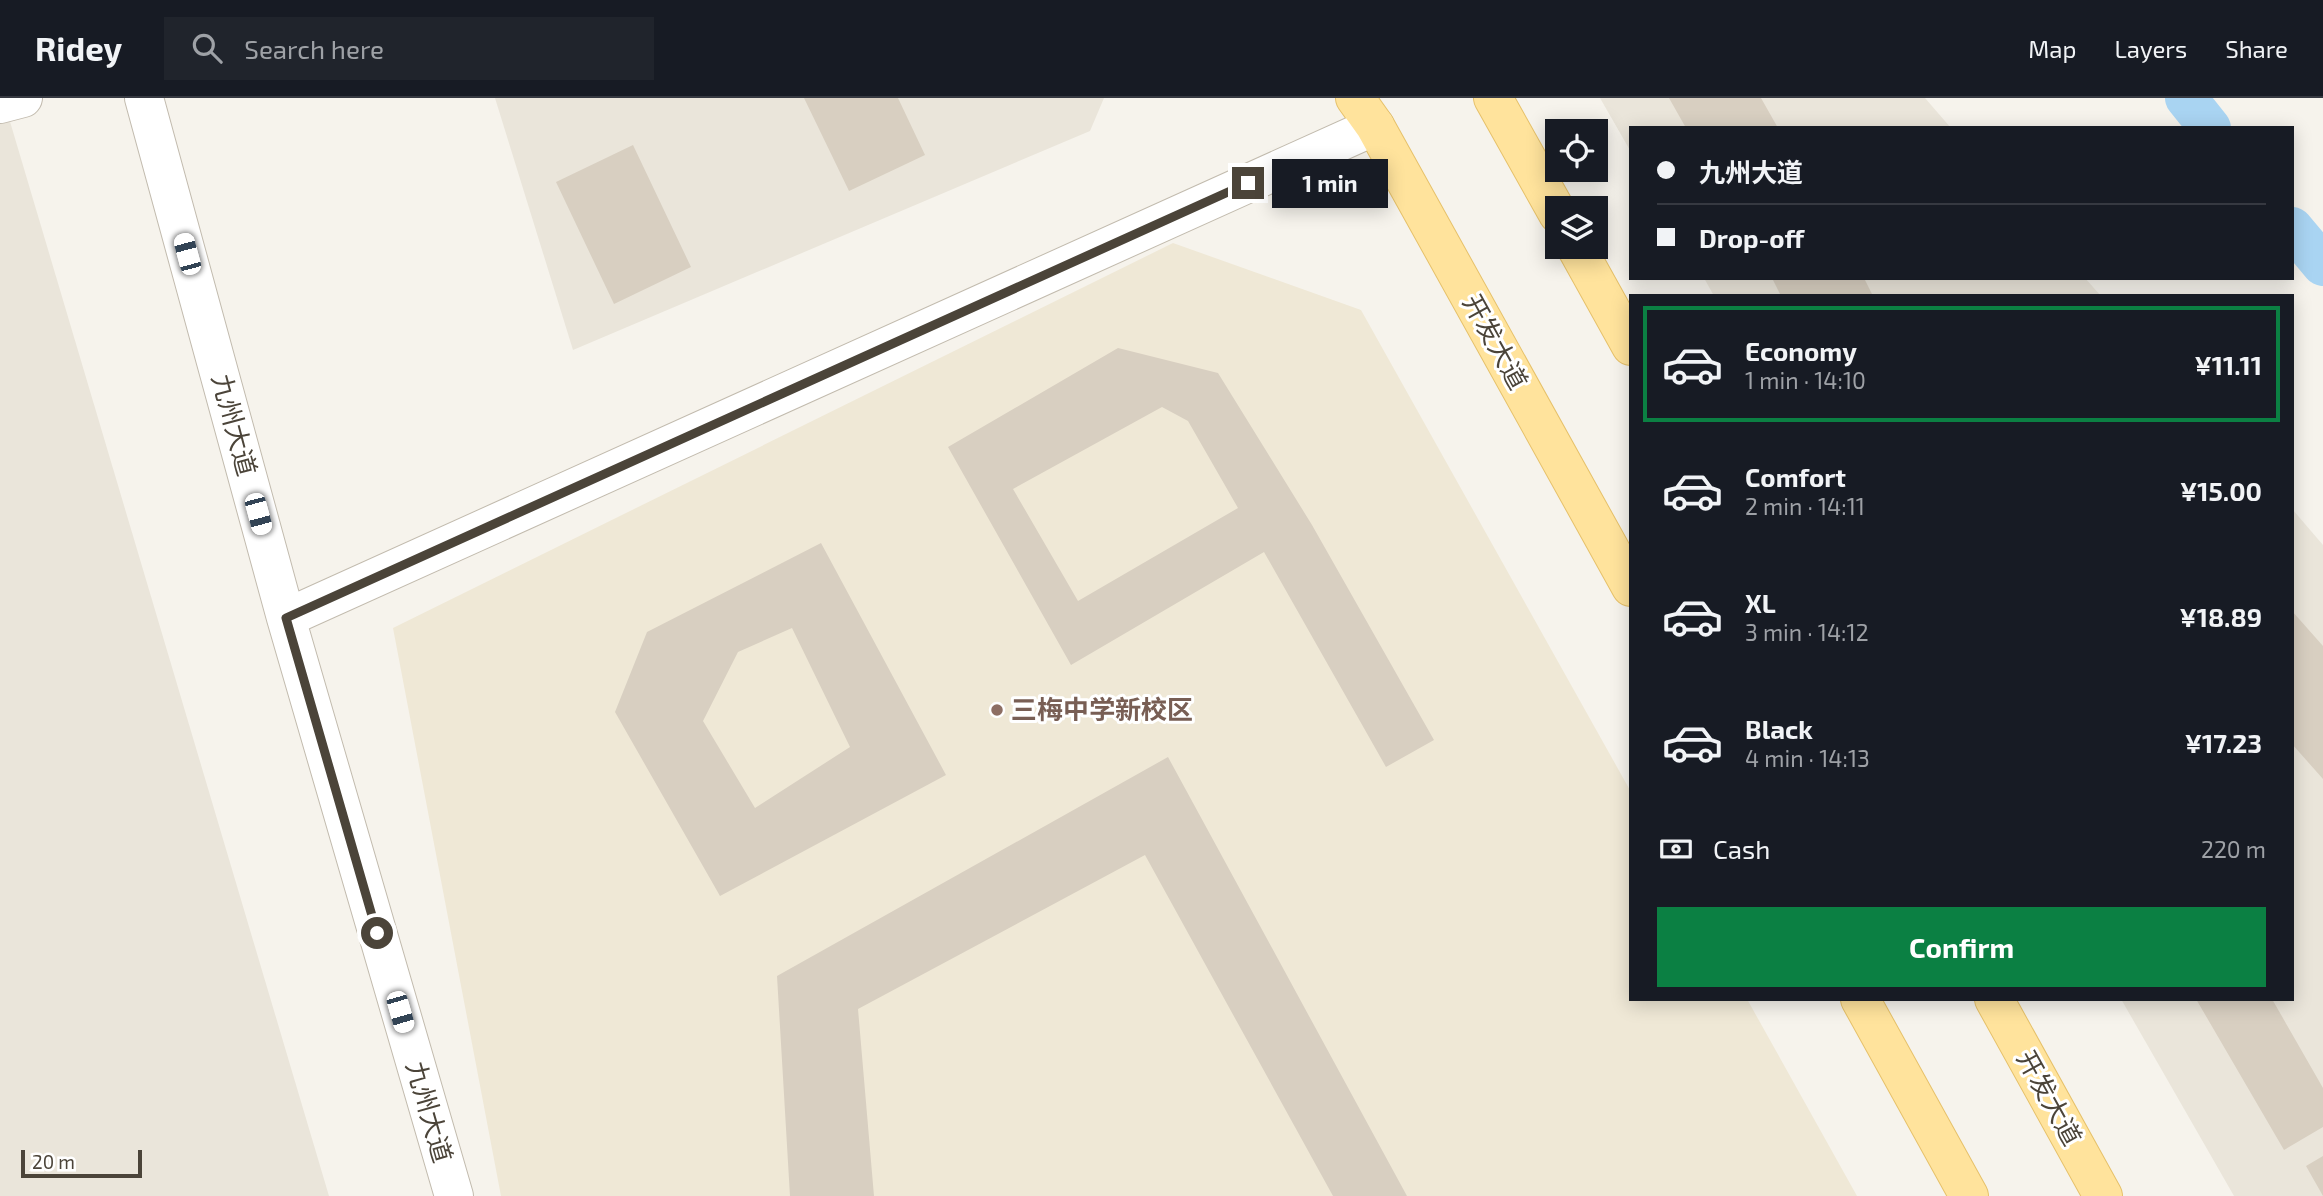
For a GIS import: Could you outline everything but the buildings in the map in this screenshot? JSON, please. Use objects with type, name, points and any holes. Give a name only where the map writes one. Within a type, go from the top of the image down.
[{"type":"main road","points":[[1493,98],[1548,196]]},
{"type":"main road","name":"开发大道","points":[[1365,112],[1629,583]]},
{"type":"main road","points":[[1583,259],[1629,342]]},
{"type":"main road","points":[[1861,1001],[1969,1196]]},
{"type":"main road","name":"开发大道","points":[[1995,1001],[2103,1196]]},
{"type":"street","points":[[0,104],[23,98]]},
{"type":"street","name":"九州大道","points":[[144,98],[286,618],[454,1196]]},
{"type":"street","points":[[286,618],[1365,112]]},
{"type":"shaded area","points":[[0,98],[3,98],[329,1196],[0,1196]]},
{"type":"shaded area","points":[[495,98],[1104,98],[1090,131],[573,350]]},
{"type":"shaded area","points":[[1600,98],[1925,98],[1949,126],[1629,126],[1629,149]]},
{"type":"shaded area","name":"三梅中学新校区","points":[[1173,243],[1361,310],[1629,788],[1629,1001],[1748,1001],[1857,1196],[501,1196],[393,628]]},
{"type":"shaded area","points":[[1705,280],[2087,280],[2099,294],[1713,294]]},
{"type":"shaded area","points":[[2294,511],[2323,545],[2323,1196],[2234,1196],[2122,1001],[2294,1001]]},
{"type":"waterway","points":[[2186,98],[2208,126]]},
{"type":"waterway","points":[[2294,230],[2323,265]]},
{"type":"place","name":"三梅中学新校区","points":[[997,710]]},
{"type":"route","points":[[377,933],[286,618],[1248,183]]}]
